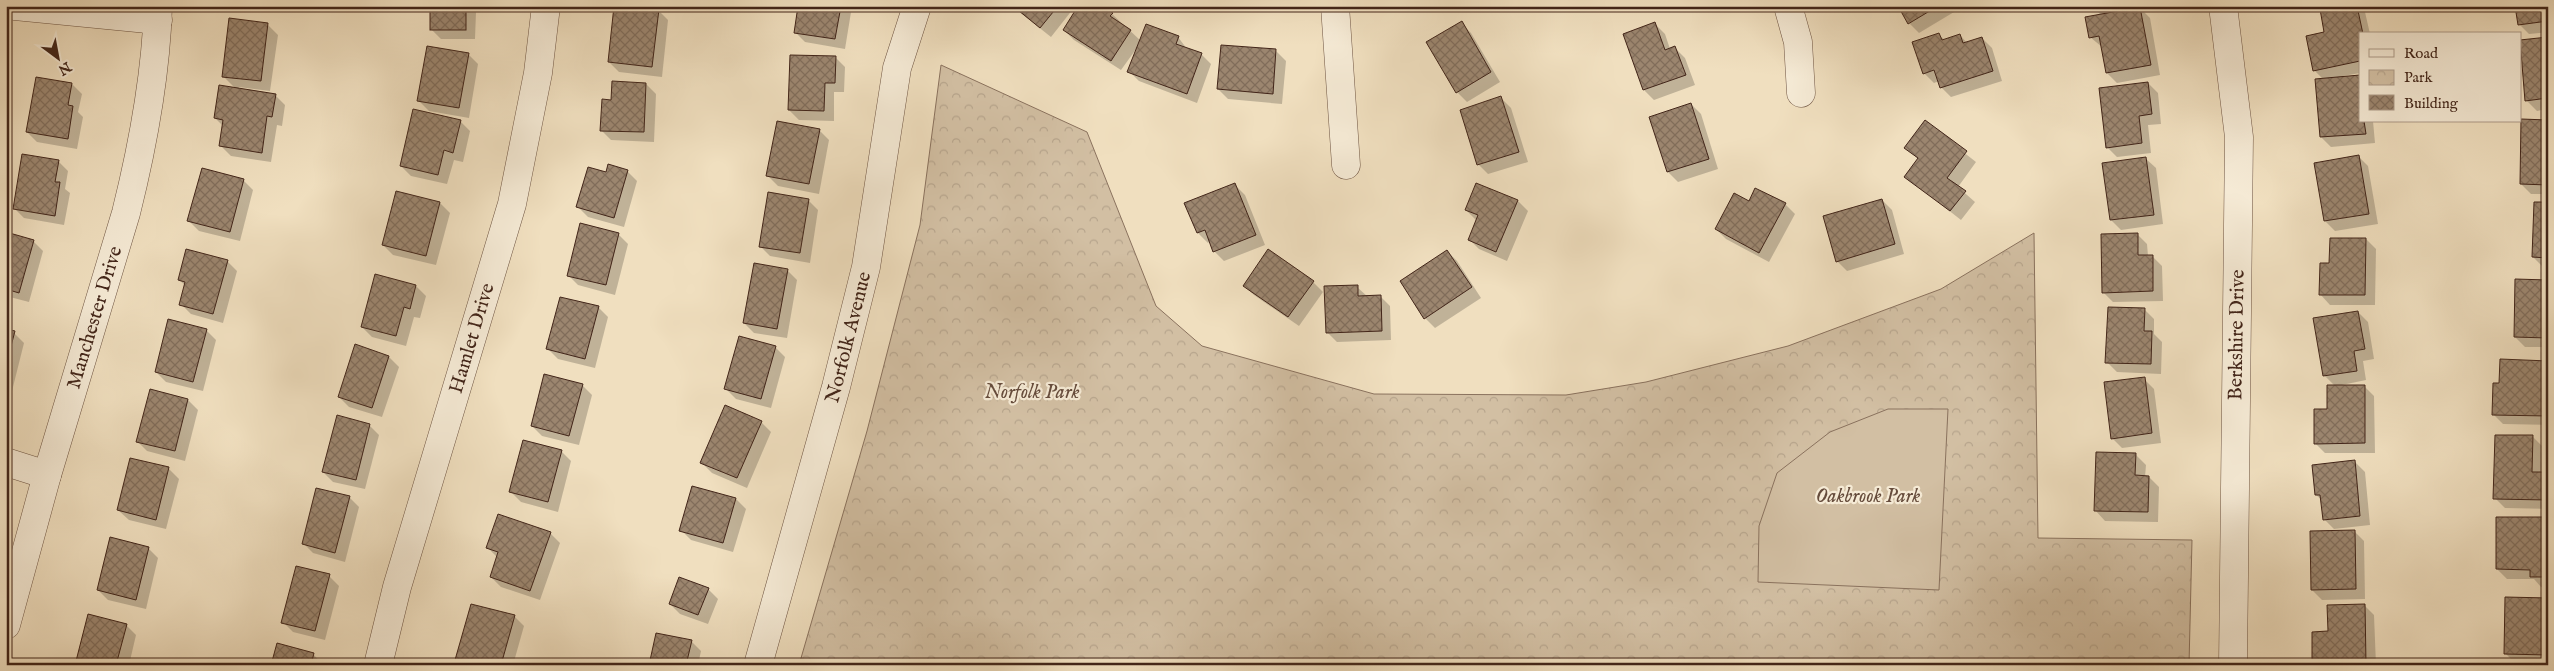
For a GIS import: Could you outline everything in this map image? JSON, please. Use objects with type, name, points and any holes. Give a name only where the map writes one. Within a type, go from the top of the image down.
[{"type":"street","points":[[15,6],[158,13]]},
{"type":"street","name":"Hamlet Drive","points":[[378,665],[397,587],[512,204],[538,73],[546,6]]},
{"type":"street","name":"Norfolk Avenue","points":[[758,665],[836,387],[866,267],[896,68],[917,6]]},
{"type":"street","points":[[1335,6],[1346,165]]},
{"type":"street","points":[[1788,6],[1798,42],[1801,93]]},
{"type":"street","name":"Berkshire Drive","points":[[2223,6],[2239,137],[2233,665]]},
{"type":"street","name":"Manchester Drive","points":[[6,625],[47,475],[126,213],[146,126],[158,13]]},
{"type":"street","points":[[6,462],[47,475]]},
{"type":"green space","name":"Oakbrook Park","points":[[941,65],[1087,132],[1156,306],[1202,346],[1374,394],[1566,395],[1646,382],[1788,346],[1941,289],[2034,233],[2038,538],[2192,540],[2189,665],[799,665],[867,431],[920,225]]},
{"type":"green space","points":[[1888,409],[1948,409],[1939,590],[1758,582],[1759,526],[1777,473],[1830,432]]},
{"type":"building","points":[[430,6],[466,6],[466,30],[430,30]]},
{"type":"building","points":[[614,6],[659,9],[652,67],[608,62]]},
{"type":"building","points":[[798,6],[841,6],[835,39],[794,33]]},
{"type":"building","points":[[1013,6],[1058,6],[1040,28]]},
{"type":"building","points":[[1078,6],[1102,6],[1113,13],[1110,16],[1131,30],[1111,61],[1063,30]]},
{"type":"building","points":[[1898,6],[1938,6],[1908,24]]},
{"type":"building","points":[[2332,6],[2357,6],[2363,32],[2359,32],[2359,61],[2313,71],[2306,36],[2324,32],[2320,9]]},
{"type":"building","points":[[2515,6],[2548,6],[2548,21],[2518,25]]},
{"type":"building","points":[[2140,7],[2151,65],[2106,73],[2099,36],[2089,38],[2085,17]]},
{"type":"building","points":[[229,18],[268,23],[261,81],[222,77]]},
{"type":"building","points":[[1462,21],[1491,72],[1456,93],[1426,42]]},
{"type":"building","points":[[1655,22],[1665,50],[1675,46],[1686,75],[1643,90],[1623,34]]},
{"type":"building","points":[[1146,24],[1179,36],[1176,44],[1202,53],[1187,94],[1127,72]]},
{"type":"building","points":[[1939,33],[1942,40],[1960,34],[1963,43],[1982,37],[1993,71],[1940,88],[1934,70],[1923,74],[1912,42]]},
{"type":"building","points":[[2548,37],[2548,98],[2525,101],[2522,40]]},
{"type":"building","points":[[1221,45],[1276,49],[1273,94],[1217,89]]},
{"type":"building","points":[[427,46],[469,53],[459,108],[417,101]]},
{"type":"building","points":[[790,55],[836,56],[835,83],[825,83],[824,111],[788,110]]},
{"type":"building","points":[[2359,75],[2359,122],[2364,122],[2366,134],[2320,137],[2315,79]]},
{"type":"building","points":[[36,77],[72,83],[68,105],[73,106],[68,139],[26,132]]},
{"type":"building","points":[[612,81],[646,83],[644,132],[600,131],[602,99],[611,100]]},
{"type":"building","points":[[2148,82],[2152,114],[2139,116],[2142,143],[2106,148],[2099,88]]},
{"type":"building","points":[[219,85],[276,94],[272,117],[267,116],[262,153],[219,146],[223,120],[214,118]]},
{"type":"building","points":[[1501,96],[1519,152],[1477,165],[1460,110]]},
{"type":"building","points":[[1691,103],[1709,159],[1667,172],[1649,117]]},
{"type":"building","points":[[413,109],[461,120],[453,153],[444,150],[438,175],[400,166]]},
{"type":"building","points":[[2522,119],[2548,120],[2548,185],[2520,184]]},
{"type":"building","points":[[1925,120],[1967,151],[1947,178],[1966,191],[1950,211],[1904,177],[1918,158],[1904,148]]},
{"type":"building","points":[[777,121],[820,129],[809,184],[766,176]]},
{"type":"building","points":[[22,154],[59,160],[55,182],[60,182],[55,216],[13,209]]},
{"type":"building","points":[[2359,155],[2369,214],[2324,221],[2314,163]]},
{"type":"building","points":[[2146,157],[2154,215],[2110,220],[2102,163]]},
{"type":"building","points":[[608,164],[628,170],[614,218],[576,207],[588,167],[606,172]]},
{"type":"building","points":[[202,168],[244,179],[230,232],[187,221]]},
{"type":"building","points":[[1235,183],[1256,235],[1213,252],[1205,230],[1197,233],[1184,203]]},
{"type":"building","points":[[1476,183],[1518,200],[1496,252],[1468,240],[1478,215],[1465,210]]},
{"type":"building","points":[[1755,188],[1786,203],[1759,253],[1715,229],[1734,193],[1749,201]]},
{"type":"building","points":[[396,191],[440,202],[426,256],[382,245]]},
{"type":"building","points":[[768,192],[809,199],[800,253],[759,247]]},
{"type":"building","points":[[1882,199],[1895,244],[1836,262],[1823,216]]},
{"type":"building","points":[[2534,202],[2548,202],[2548,258],[2532,257]]},
{"type":"building","points":[[580,223],[619,233],[606,285],[567,276]]},
{"type":"building","points":[[6,232],[34,240],[19,293],[6,289]]},
{"type":"building","points":[[2138,233],[2138,255],[2153,255],[2153,291],[2102,293],[2101,234]]},
{"type":"building","points":[[2330,238],[2366,238],[2365,295],[2319,295],[2320,263],[2329,263]]},
{"type":"building","points":[[186,249],[228,260],[213,314],[179,305],[185,282],[178,280]]},
{"type":"building","points":[[1268,249],[1314,281],[1288,317],[1243,286]]},
{"type":"building","points":[[1447,250],[1472,287],[1424,319],[1400,281]]},
{"type":"building","points":[[754,263],[788,269],[777,329],[743,323]]},
{"type":"building","points":[[375,274],[416,285],[410,309],[404,307],[396,336],[361,327]]},
{"type":"building","points":[[2515,279],[2548,280],[2548,338],[2514,337]]},
{"type":"building","points":[[1358,285],[1358,296],[1381,295],[1382,331],[1326,333],[1324,286]]},
{"type":"building","points":[[560,297],[599,306],[585,359],[546,349]]},
{"type":"building","points":[[2108,307],[2145,308],[2144,331],[2152,331],[2151,364],[2105,363]]},
{"type":"building","points":[[2358,311],[2365,349],[2354,351],[2357,371],[2323,376],[2313,318]]},
{"type":"building","points":[[168,319],[207,329],[193,382],[155,372]]},
{"type":"building","points":[[6,329],[15,331],[6,365]]},
{"type":"building","points":[[739,336],[776,346],[761,399],[724,389]]},
{"type":"building","points":[[355,344],[389,356],[372,408],[338,397]]},
{"type":"building","points":[[2500,359],[2548,361],[2548,416],[2492,415],[2493,383],[2499,383]]},
{"type":"building","points":[[544,374],[583,384],[569,436],[531,426]]},
{"type":"building","points":[[2145,377],[2152,433],[2111,439],[2104,382]]},
{"type":"building","points":[[2327,385],[2365,385],[2365,443],[2314,444],[2314,409],[2327,409]]},
{"type":"building","points":[[150,389],[188,399],[175,451],[136,442]]},
{"type":"building","points":[[725,405],[762,421],[737,478],[700,463]]},
{"type":"building","points":[[337,415],[370,424],[356,480],[322,472]]},
{"type":"building","points":[[2495,435],[2533,435],[2532,472],[2548,472],[2548,500],[2493,499]]},
{"type":"building","points":[[523,440],[562,450],[548,502],[509,492]]},
{"type":"building","points":[[2096,452],[2136,453],[2135,475],[2149,476],[2148,512],[2094,511]]},
{"type":"building","points":[[130,458],[169,467],[156,520],[117,510]]},
{"type":"building","points":[[2355,460],[2360,516],[2323,520],[2320,495],[2315,495],[2312,465]]},
{"type":"building","points":[[692,486],[736,498],[723,543],[679,531]]},
{"type":"building","points":[[316,488],[350,496],[335,553],[302,544]]},
{"type":"building","points":[[498,514],[551,532],[530,591],[490,577],[498,552],[486,548]]},
{"type":"building","points":[[2496,517],[2544,517],[2543,545],[2548,545],[2548,577],[2530,577],[2530,570],[2496,569]]},
{"type":"building","points":[[2355,530],[2356,589],[2311,590],[2310,531]]},
{"type":"building","points":[[110,537],[149,547],[136,600],[97,590]]},
{"type":"building","points":[[296,566],[330,574],[315,631],[281,623]]},
{"type":"building","points":[[679,577],[709,588],[698,615],[669,604]]},
{"type":"building","points":[[2505,597],[2548,598],[2548,655],[2504,654]]},
{"type":"building","points":[[471,604],[515,615],[501,665],[473,665],[455,660]]},
{"type":"building","points":[[2365,604],[2366,664],[2312,665],[2312,632],[2328,631],[2327,605]]},
{"type":"building","points":[[88,614],[127,624],[116,665],[75,665]]},
{"type":"building","points":[[656,633],[692,640],[686,665],[649,665]]},
{"type":"building","points":[[277,643],[314,653],[311,665],[271,665]]},
{"type":"park label","name":"Norfolk Park","points":[[1032,392]]}]
